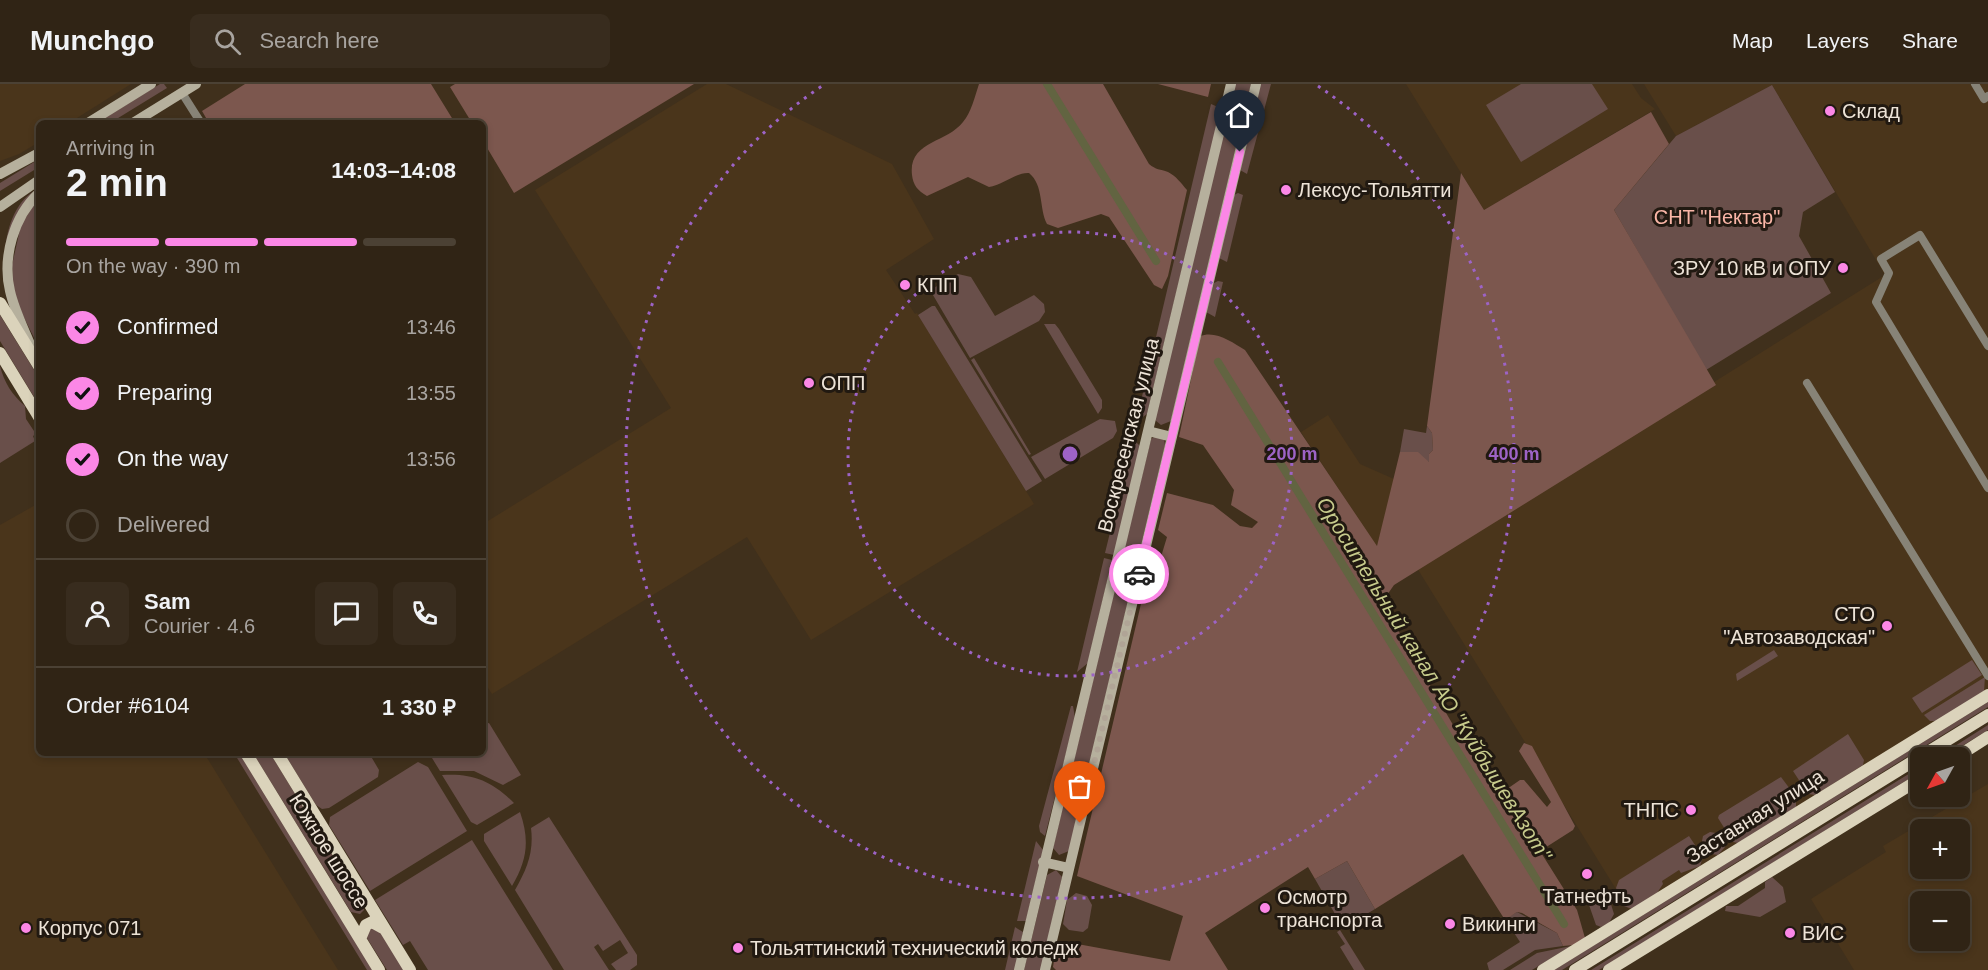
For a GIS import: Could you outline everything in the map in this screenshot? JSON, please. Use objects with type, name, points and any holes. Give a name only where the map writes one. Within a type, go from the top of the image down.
[{"type":"main road","points":[[93,120],[151,84]]},
{"type":"main road","points":[[138,120],[196,84]]},
{"type":"main road","name":"Воскресенская улица","points":[[1019,970],[1231,84]]},
{"type":"main road","points":[[1045,970],[1256,84]]},
{"type":"main road","points":[[0,174],[36,155]]},
{"type":"main road","points":[[0,207],[36,182]]},
{"type":"main road","points":[[36,196],[24,209],[14,229],[8,276],[17,312],[36,357]]},
{"type":"main road","points":[[0,303],[36,359]]},
{"type":"main road","points":[[0,353],[36,412]]},
{"type":"main road","points":[[1148,431],[1172,437]]},
{"type":"main road","name":"Заставная улица","points":[[1543,970],[1988,695]]},
{"type":"main road","name":"Заставная улица","points":[[1575,970],[1593,965],[1988,715]]},
{"type":"main road","points":[[1970,748],[1988,737]]},
{"type":"main road","name":"Южное шоссе","points":[[248,756],[379,970]]},
{"type":"main road","name":"Южное шоссе","points":[[279,756],[410,970]]},
{"type":"main road","points":[[1609,970],[1910,785]]},
{"type":"main road","points":[[1043,862],[1069,868]]},
{"type":"main road","points":[[348,920],[363,921],[368,915],[370,905]]},
{"type":"main road","points":[[360,939],[366,925],[372,922],[384,928]]},
{"type":"street","points":[[1975,84],[1986,98]]},
{"type":"street","points":[[182,93],[199,120]]},
{"type":"street","points":[[1988,346],[1920,235],[1881,259],[1889,273],[1876,302],[1988,488]]},
{"type":"street","points":[[1807,383],[1988,676]]},
{"type":"shaded area","points":[[0,84],[131,84],[74,120],[36,120],[36,144],[19,154],[0,161]]},
{"type":"shaded area","points":[[245,84],[431,84],[453,120],[207,120],[202,111]]},
{"type":"shaded area","points":[[455,84],[694,84],[514,193],[486,146],[486,120],[470,120],[450,87]]},
{"type":"shaded area","name":"ОПП","points":[[707,84],[726,84],[892,164],[934,239],[886,270],[915,314],[917,313],[1034,504],[811,640],[747,537],[492,694],[486,685],[486,522],[671,408],[535,190]]},
{"type":"shaded area","points":[[979,84],[1103,84],[1149,164],[1171,174],[1187,190],[1168,276],[1162,289],[1154,285],[1109,217],[1101,214],[1058,228],[1047,224],[1037,184],[1029,173],[1019,174],[989,187],[968,177],[927,196],[919,190],[912,175],[912,164],[916,155],[963,122],[971,109]]},
{"type":"shaded area","points":[[1158,84],[1211,84],[1208,97]]},
{"type":"shaded area","points":[[1406,84],[1632,84],[1641,98],[1655,109],[1484,210]]},
{"type":"shaded area","points":[[1644,84],[1988,84],[1988,689],[1629,910],[1417,568],[1885,275],[1772,85],[1676,136]]},
{"type":"shaded area","points":[[1651,112],[1669,144],[1614,210],[1716,385],[1394,585],[1387,595],[1391,618],[1456,730],[1501,788],[1507,789],[1520,780],[1524,780],[1547,807],[1551,802],[1519,751],[1524,743],[1532,746],[1575,826],[1573,830],[1540,851],[1577,910],[1585,938],[1574,945],[1563,946],[1557,933],[1522,913],[1517,912],[1505,920],[1463,854],[1375,909],[1347,861],[1315,879],[1308,867],[1205,933],[1228,970],[1056,970],[1053,967],[1056,954],[1061,948],[1072,943],[1170,961],[1183,916],[1077,876],[1148,574],[1157,570],[1167,537],[1158,530],[1167,493],[1213,505],[1240,526],[1252,528],[1258,522],[1231,505],[1234,490],[1203,445],[1179,437],[1200,336],[1218,336],[1245,350],[1377,546],[1400,452],[1418,452],[1429,462],[1429,454],[1433,450],[1432,433],[1427,426],[1461,173],[1484,210]]},
{"type":"shaded area","points":[[1328,415],[1360,464],[1394,479],[1377,547],[1301,432]]},
{"type":"shaded area","points":[[36,505],[36,756],[206,756],[338,970],[0,970],[0,525]]},
{"type":"shaded area","points":[[1988,784],[1988,970],[1854,970],[1811,899],[1886,852],[1883,846],[1910,830],[1910,879],[1970,879],[1970,819],[1929,819],[1949,807],[1970,807],[1970,795]]},
{"type":"green space","points":[[160,84],[164,84],[167,88],[115,120],[102,120]]},
{"type":"green space","points":[[1235,84],[1251,84],[1171,421],[1161,425],[1155,420]]},
{"type":"green space","points":[[1260,84],[1271,84],[1247,174],[1240,170]]},
{"type":"green space","points":[[1521,84],[1592,84],[1608,109],[1521,162],[1486,105]]},
{"type":"green space","name":"СНТ \"Нектар\"","points":[[1772,85],[1835,192],[1803,212],[1799,236],[1831,293],[1706,370],[1614,210],[1676,136]]},
{"type":"green space","points":[[1211,104],[1218,107],[1220,112],[1147,414],[1136,422]]},
{"type":"green space","points":[[36,161],[36,169],[0,191],[0,183]]},
{"type":"green space","points":[[34,191],[18,215],[8,246],[6,279],[10,308],[7,295],[4,262],[9,229],[14,214]]},
{"type":"green space","points":[[1238,193],[1243,195],[1227,262],[1219,258],[1234,195]]},
{"type":"green space","points":[[36,202],[36,342],[14,297],[12,265],[21,225]]},
{"type":"green space","points":[[958,274],[971,277],[995,316],[1034,295],[1044,304],[1045,312],[1039,321],[970,358],[930,290]]},
{"type":"green space","points":[[1223,282],[1215,317],[1206,312],[1214,283]]},
{"type":"green space","points":[[935,306],[1042,481],[1026,491],[918,315]]},
{"type":"green space","points":[[0,315],[36,373],[36,400],[0,341]]},
{"type":"green space","points":[[1044,324],[1055,324],[1059,329],[1102,400],[1102,408],[1098,414]]},
{"type":"green space","points":[[974,358],[1031,454],[1029,455],[971,360]]},
{"type":"green space","points":[[0,366],[9,388],[25,406],[26,419],[36,434],[33,436],[35,441],[0,463]]},
{"type":"green space","points":[[1100,419],[1115,421],[1117,431],[1113,438],[1045,479],[1031,457]]},
{"type":"green space","points":[[1427,426],[1432,433],[1433,450],[1429,454],[1429,462],[1400,452],[1404,429],[1426,433]]},
{"type":"green space","points":[[1156,436],[1164,439],[1165,445],[1137,562],[1122,558],[1151,439]]},
{"type":"green space","points":[[1133,439],[1140,446],[1114,555],[1105,553]]},
{"type":"green space","points":[[1104,558],[1112,560],[1088,663],[1077,672]]},
{"type":"green space","points":[[1121,563],[1136,567],[1069,851],[1059,855],[1053,848]]},
{"type":"green space","points":[[1774,650],[1778,656],[1737,681],[1736,674]]},
{"type":"green space","points":[[1972,660],[1982,675],[1922,713],[1912,698]]},
{"type":"green space","points":[[1985,677],[1984,691],[1936,721],[1930,721],[1924,715]]},
{"type":"green space","points":[[1988,702],[1988,707],[1923,747],[1915,747]]},
{"type":"green space","points":[[1071,706],[1073,706],[1075,718],[1045,836],[1040,832],[1039,826]]},
{"type":"green space","points":[[489,723],[521,775],[503,785],[474,771],[440,771],[433,756],[486,756],[486,724]]},
{"type":"green space","points":[[1988,725],[1988,730],[1960,747],[1953,747]]},
{"type":"green space","points":[[1848,734],[1864,760],[1863,765],[1815,795],[1808,794],[1793,771]]},
{"type":"green space","points":[[1910,750],[1910,755],[1562,970],[1554,970]]},
{"type":"green space","points":[[236,756],[242,756],[373,970],[367,970]]},
{"type":"green space","points":[[255,756],[272,756],[363,905],[364,910],[360,914],[351,912]]},
{"type":"green space","points":[[286,756],[371,756],[379,770],[378,777],[329,808],[322,809],[316,805]]},
{"type":"green space","points":[[418,762],[428,767],[467,831],[370,891],[329,825],[330,817]]},
{"type":"green space","points":[[1910,773],[1910,778],[1599,970],[1591,970]]},
{"type":"green space","points":[[442,775],[463,775],[481,780],[498,789],[514,803],[477,825],[471,822]]},
{"type":"green space","points":[[1781,777],[1796,797],[1796,807],[1738,843],[1733,842],[1718,818],[1719,815]]},
{"type":"green space","points":[[520,812],[526,841],[524,859],[512,886],[484,841],[484,834]]},
{"type":"green space","points":[[549,817],[637,955],[637,965],[630,970],[616,970],[611,964],[628,953],[620,940],[603,951],[598,944],[594,947],[609,970],[564,970],[515,890],[529,860],[531,828]]},
{"type":"green space","points":[[1710,832],[1716,833],[1725,847],[1718,855],[1711,854],[1702,841],[1703,836]]},
{"type":"green space","points":[[1689,836],[1703,857],[1700,866],[1681,873],[1679,870],[1662,881],[1663,884],[1657,893],[1632,909],[1624,906],[1616,888],[1619,880]]},
{"type":"green space","points":[[472,840],[553,970],[428,970],[410,941],[403,945],[375,900]]},
{"type":"green space","points":[[1036,841],[1043,850],[1026,921],[1017,921]]},
{"type":"green space","points":[[1347,861],[1375,909],[1343,928],[1315,879]]},
{"type":"green space","points":[[1056,870],[1062,877],[1041,970],[1024,970],[1047,875]]},
{"type":"green space","points":[[1772,877],[1783,887],[1786,902],[1760,917],[1725,911],[1726,906],[1738,906],[1765,888],[1765,882]]},
{"type":"green space","points":[[1076,893],[1087,896],[1092,905],[1088,928],[1083,932],[1069,930],[1063,924],[1067,900]]},
{"type":"green space","points":[[1601,893],[1609,898],[1614,914],[1609,923],[1601,927],[1596,925],[1589,905],[1592,897]]},
{"type":"green space","points":[[1517,912],[1557,933],[1563,946],[1535,950],[1503,970],[1489,970],[1487,963],[1520,942],[1505,919]]},
{"type":"green space","points":[[376,925],[404,970],[387,970],[365,935],[364,930]]},
{"type":"green space","points":[[1015,927],[1023,932],[1015,970],[1005,970]]},
{"type":"green space","points":[[1340,930],[1365,970],[1354,970],[1340,947],[1345,944],[1337,932]]},
{"type":"green space","points":[[1571,946],[1532,970],[1510,970],[1537,953]]},
{"type":"waterway","name":"Оросительный канал АО \"КуйбышевАзот\"","points":[[1047,84],[1156,261]]},
{"type":"waterway","name":"Оросительный канал АО \"КуйбышевАзот\"","points":[[1218,362],[1564,924]]},
{"type":"way so far","points":[[1080,823],[1139,574]]},
{"type":"place","name":"Склад","points":[[1830,111]]},
{"type":"place","name":"Лексус-Тольятти","points":[[1286,190]]},
{"type":"place","name":"ЗРУ 10 кВ и ОПУ","points":[[1843,268]]},
{"type":"place","name":"КПП","points":[[905,285]]},
{"type":"place","name":"ОПП","points":[[809,383]]},
{"type":"place","name":"СТО \"Автозаводская\"","points":[[1887,626]]},
{"type":"place","name":"ТНПС","points":[[1691,810]]},
{"type":"place","name":"Татнефть","points":[[1587,874]]},
{"type":"place","name":"Осмотр транспорта","points":[[1265,908]]},
{"type":"place","name":"Викинги","points":[[1450,924]]},
{"type":"place","name":"Корпус 071","points":[[26,928]]},
{"type":"place","name":"ВИС","points":[[1790,933]]},
{"type":"place","name":"Тольяттинский технический коледж","points":[[738,948]]},
{"type":"route","points":[[1139,574],[1240,152]]}]
